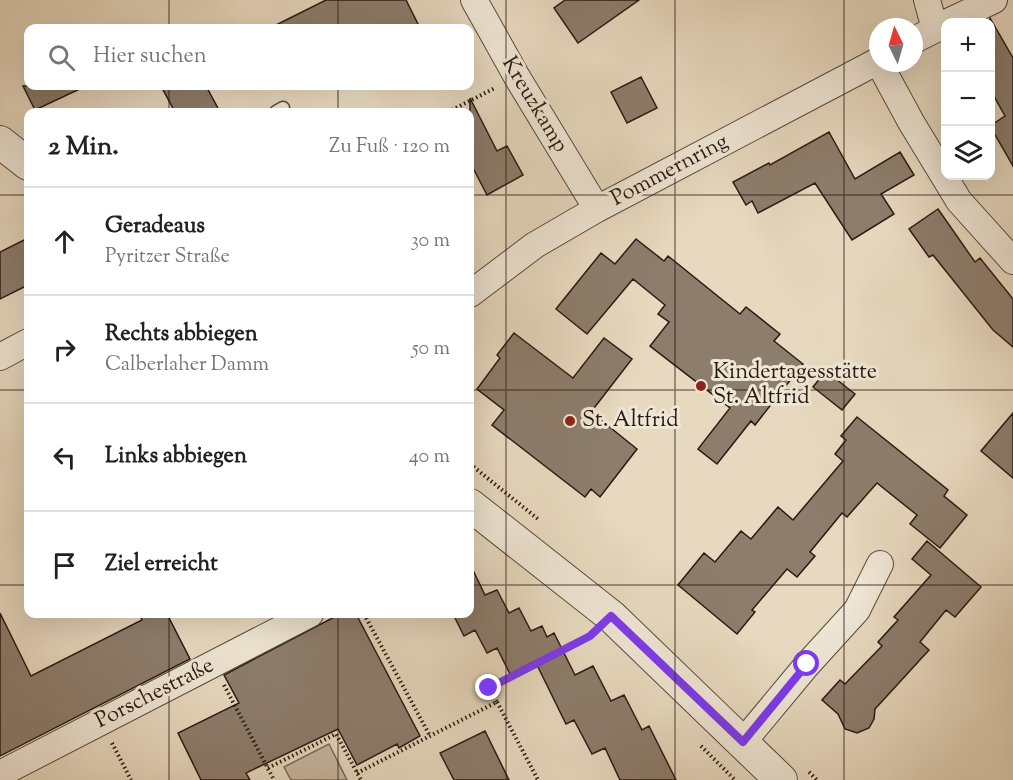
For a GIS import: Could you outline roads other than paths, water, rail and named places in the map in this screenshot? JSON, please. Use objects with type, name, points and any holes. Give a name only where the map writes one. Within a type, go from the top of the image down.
[{"type":"street","name":"Kreuzkamp","points":[[474,0],[517,77],[597,209]]},
{"type":"street","points":[[927,0],[936,29],[994,0]]},
{"type":"street","name":"Pommernring","points":[[474,291],[535,244],[597,209],[655,186],[869,67]]},
{"type":"street","points":[[884,72],[959,201],[1013,261]]},
{"type":"street","points":[[0,142],[24,161]]},
{"type":"street","points":[[0,357],[24,344]]},
{"type":"street","points":[[474,508],[611,616],[781,780]]},
{"type":"street","points":[[743,742],[807,664],[857,610],[880,564]]},
{"type":"street","name":"Porschestraße","points":[[0,774],[302,618]]},
{"type":"place","name":"Kindertagesstätte St. Altfrid","points":[[701,386]]},
{"type":"place","name":"St. Altfrid","points":[[570,421]]}]
